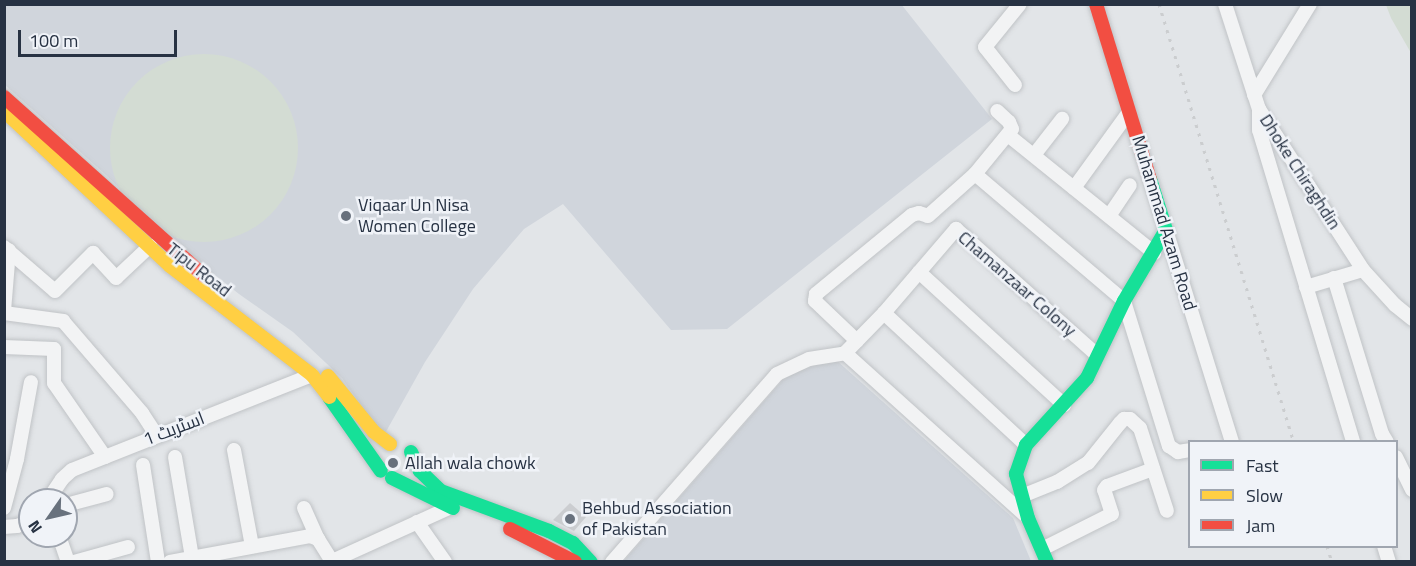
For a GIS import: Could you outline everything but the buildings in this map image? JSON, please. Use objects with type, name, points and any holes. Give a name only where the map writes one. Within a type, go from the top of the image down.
[{"type":"main road","name":"Muhammad Azam Road","points":[[1096,4],[1166,230]]},
{"type":"main road","name":"Tipu Road","points":[[4,97],[89,171],[192,267],[315,361],[374,432],[390,444]]},
{"type":"main road","points":[[4,111],[170,266],[312,375],[387,475]]},
{"type":"main road","points":[[1044,555],[1028,518],[1016,474],[1026,445],[1086,378],[1124,301],[1166,230]]},
{"type":"main road","points":[[575,561],[528,536],[430,499],[387,475],[378,465],[380,452],[390,444],[405,446],[411,452],[420,471],[441,491],[549,531],[573,543],[591,561]]},
{"type":"main road","points":[[387,475],[407,474],[412,468],[411,452]]},
{"type":"street","points":[[1015,85],[985,47],[1020,4]]},
{"type":"street","name":"Dhoke Chiraghdin","points":[[1225,4],[1257,102],[1363,270],[1395,305],[1412,319]]},
{"type":"street","points":[[1310,4],[1257,102],[1259,130],[1353,440]]},
{"type":"street","points":[[857,341],[814,301],[816,294],[912,215],[919,213],[928,216],[975,174],[1008,135],[1012,126],[997,111]]},
{"type":"street","points":[[1074,188],[1129,112]]},
{"type":"street","points":[[1034,155],[1062,119]]},
{"type":"street","points":[[1008,135],[1154,253]]},
{"type":"street","points":[[975,174],[1124,301],[1169,446],[1178,452],[1188,450]]},
{"type":"street","points":[[1109,216],[1130,185]]},
{"type":"street","name":"Chamanzaar Colony","points":[[845,353],[884,313],[954,230],[959,229],[1096,354]]},
{"type":"street","name":"Muhammad Azam Road","points":[[1166,230],[1232,440]]},
{"type":"street","points":[[7,249],[55,291],[93,253],[116,278],[150,246]]},
{"type":"street","points":[[7,249],[4,312],[63,321],[142,413],[157,436]]},
{"type":"street","points":[[1306,287],[1363,270]]},
{"type":"street","points":[[919,272],[1064,405]]},
{"type":"street","points":[[1334,278],[1382,434],[1386,440]]},
{"type":"street","points":[[884,313],[1026,445]]},
{"type":"street","points":[[4,347],[54,349],[54,383],[105,457]]},
{"type":"street","points":[[612,561],[777,374],[809,359],[845,353],[1028,518]]},
{"type":"street","name":"اسٹریٹ 1","points":[[56,488],[72,470],[312,375]]},
{"type":"street","points":[[4,508],[8,479],[32,382]]},
{"type":"street","points":[[1022,496],[1057,482],[1088,463],[1124,419],[1130,419],[1140,428],[1167,511]]},
{"type":"street","points":[[234,450],[252,546]]},
{"type":"street","points":[[175,456],[192,557]]},
{"type":"street","points":[[1398,461],[1412,490]]},
{"type":"street","points":[[143,465],[158,561]]},
{"type":"street","points":[[1044,555],[1112,514],[1104,490],[1107,486],[1153,469]]},
{"type":"street","points":[[78,502],[107,494]]},
{"type":"street","points":[[304,508],[318,539],[332,561],[451,507]]},
{"type":"street","points":[[417,522],[445,561]]},
{"type":"street","points":[[170,561],[310,536],[318,539]]},
{"type":"street","points":[[74,561],[112,556],[128,547]]},
{"type":"shaded area","name":"Viqaar Un Nisa Women College","points":[[901,4],[992,119],[727,329],[671,330],[563,204],[524,229],[473,289],[425,362],[383,437],[342,378],[293,332],[239,294],[181,248],[106,175],[5,85],[5,5]]},
{"type":"shaded area","points":[[1386,5],[1411,5],[1411,53],[1391,18]]},
{"type":"shaded area","points":[[204,54],[240,61],[264,75],[277,88],[291,112],[298,148],[291,184],[277,208],[264,221],[240,235],[204,242],[168,235],[144,221],[131,208],[117,184],[110,148],[117,112],[131,88],[144,75],[168,61]]},
{"type":"shaded area","points":[[835,359],[1013,518],[1031,561],[623,562],[788,374]]},
{"type":"railway","points":[[1159,4],[1293,440]]},
{"type":"railway","points":[[1328,548],[1332,562]]},
{"type":"traffic: fast","points":[[1047,562],[1028,518],[1016,474],[1026,445],[1087,378],[1124,301],[1166,230],[1150,179]]},
{"type":"traffic: fast","points":[[329,397],[381,471]]},
{"type":"traffic: fast","points":[[411,452],[420,471],[441,491],[549,531],[573,543],[591,562]]},
{"type":"traffic: fast","points":[[392,478],[453,508]]},
{"type":"traffic: slow","points":[[4,111],[170,266],[312,375],[329,397]]},
{"type":"traffic: slow","points":[[328,376],[374,432],[390,444]]},
{"type":"traffic: jam","points":[[1096,4],[1150,179]]},
{"type":"traffic: jam","points":[[4,97],[204,276]]},
{"type":"traffic: jam","points":[[510,529],[575,562]]},
{"type":"place","name":"Viqaar Un Nisa Women College","points":[[346,216]]},
{"type":"place","name":"Allah wala chowk","points":[[393,463]]},
{"type":"place","name":"Behbud Association of Pakistan","points":[[570,519]]}]
